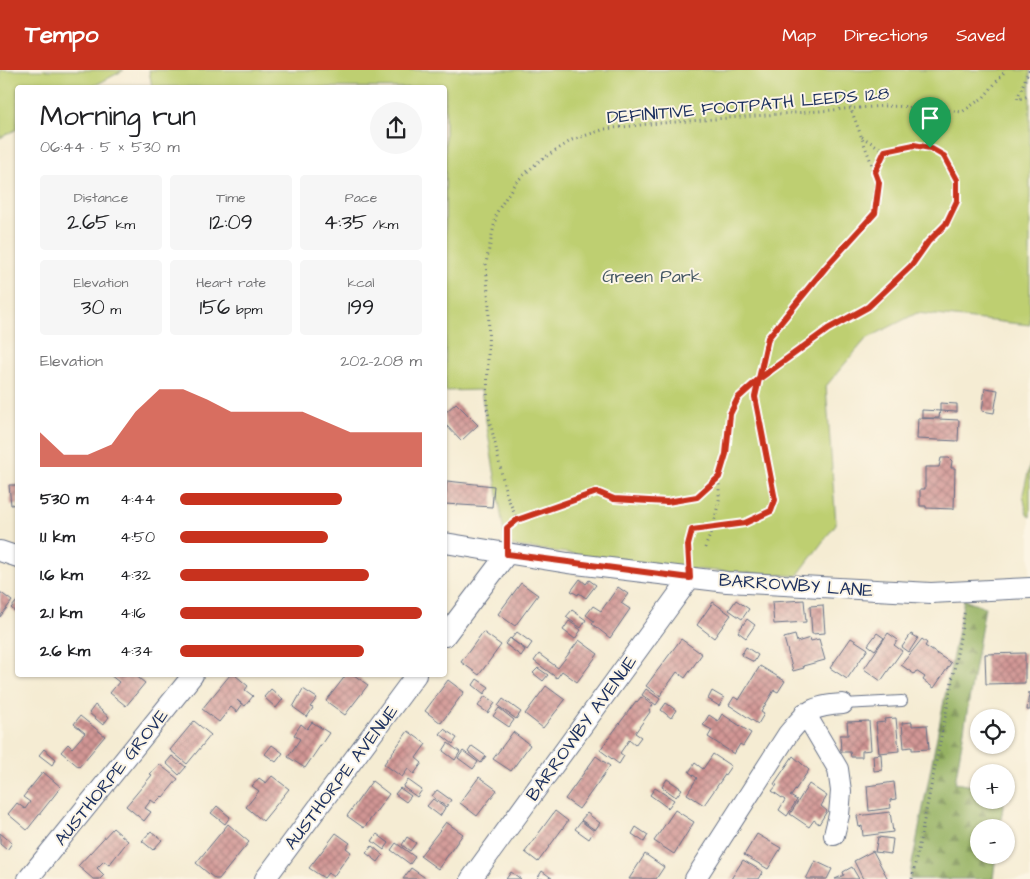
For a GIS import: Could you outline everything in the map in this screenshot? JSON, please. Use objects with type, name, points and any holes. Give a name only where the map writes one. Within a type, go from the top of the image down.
[{"type":"street","name":"BARROWBY LANE","points":[[447,543],[507,554],[728,582],[931,594],[1030,588]]},
{"type":"street","points":[[0,551],[15,557]]},
{"type":"street","points":[[447,633],[507,554]]},
{"type":"street","name":"BARROWBY AVENUE","points":[[471,879],[690,578]]},
{"type":"street","name":"AUSTHORPE GROVE","points":[[28,879],[191,677]]},
{"type":"street","name":"AUSTHORPE AVENUE","points":[[265,879],[415,677]]},
{"type":"street","points":[[696,879],[788,734],[805,713],[825,705],[844,704]]},
{"type":"street","points":[[805,713],[838,770],[841,790],[839,815],[834,835]]},
{"type":"lane","points":[[844,704],[902,701]]},
{"type":"path","name":"DEFINITIVE FOOTPATH LEEDS 128","points":[[517,520],[506,492],[487,408],[489,308],[486,263],[497,212],[515,183],[539,161],[572,140],[605,129],[885,106],[923,107],[962,112],[984,97],[1006,70]]},
{"type":"path","points":[[1029,70],[1017,99],[1030,96]]},
{"type":"path","points":[[690,578],[688,545],[692,530],[745,523],[771,511],[775,500],[755,397],[768,338],[826,267],[875,213],[879,183],[844,91]]},
{"type":"path","points":[[705,548],[713,527],[719,500],[719,477],[726,454],[730,414],[738,398],[759,379],[828,329],[868,307],[911,266],[928,242],[946,224],[957,201],[957,180],[944,156],[930,148],[914,145],[885,151],[862,137]]},
{"type":"path","points":[[875,172],[885,151]]},
{"type":"path","points":[[507,554],[507,528],[517,520],[597,492],[614,499],[636,501],[667,502],[697,497],[719,477]]},
{"type":"path","points":[[912,879],[948,703],[968,592]]},
{"type":"green space","points":[[0,70],[124,70],[96,85],[15,85],[15,130],[0,138]]},
{"type":"green space","name":"Green Park","points":[[149,70],[1030,70],[1030,325],[917,313],[866,339],[826,386],[836,524],[797,576],[687,569],[506,545],[481,390],[447,391],[447,85],[152,85]]},
{"type":"green space","points":[[1030,464],[1030,517],[1027,515],[1023,494]]},
{"type":"green space","points":[[964,599],[985,607],[955,783],[970,786],[970,809],[1003,809],[1001,819],[970,819],[970,864],[995,864],[993,879],[909,879]]},
{"type":"building","points":[[985,388],[998,390],[994,413],[982,411]]},
{"type":"building","points":[[456,403],[478,425],[461,441],[447,426],[447,411]]},
{"type":"building","points":[[940,403],[957,404],[957,412],[940,411]]},
{"type":"building","points":[[922,410],[940,411],[939,418],[922,418]]},
{"type":"building","points":[[918,418],[959,420],[958,441],[917,439]]},
{"type":"building","points":[[941,458],[949,458],[952,461],[951,468],[955,468],[954,509],[920,506],[920,489],[925,489],[925,467],[939,467]]},
{"type":"building","points":[[447,481],[494,486],[492,507],[447,504]]},
{"type":"building","points":[[9,485],[15,485],[15,504],[11,505]]},
{"type":"building","points":[[580,579],[586,584],[589,580],[596,585],[586,598],[579,593],[578,595],[571,591]]},
{"type":"building","points":[[521,583],[538,595],[515,626],[498,614]]},
{"type":"building","points":[[618,587],[628,594],[621,603],[630,609],[610,638],[592,624],[594,621],[586,615],[593,606],[601,611]]},
{"type":"building","points":[[0,592],[12,601],[0,617]]},
{"type":"building","points":[[736,600],[749,609],[742,619],[729,610]]},
{"type":"building","points":[[804,600],[806,622],[774,624],[772,602]]},
{"type":"building","points":[[713,602],[731,615],[714,638],[697,625]]},
{"type":"building","points":[[15,603],[15,611],[11,608]]},
{"type":"building","points":[[823,605],[825,633],[812,634],[810,606]]},
{"type":"building","points":[[572,610],[586,620],[581,628],[566,617]]},
{"type":"building","points":[[747,619],[755,625],[746,638],[738,632]]},
{"type":"building","points":[[569,621],[581,630],[575,639],[563,630]]},
{"type":"building","points":[[483,632],[501,645],[479,675],[461,662]]},
{"type":"building","points":[[517,632],[532,643],[527,650],[511,639]]},
{"type":"building","points":[[877,633],[884,638],[875,650],[868,645]]},
{"type":"building","points":[[888,633],[898,640],[894,645],[902,651],[881,681],[864,669]]},
{"type":"building","points":[[911,634],[918,638],[909,652],[902,647]]},
{"type":"building","points":[[795,635],[797,642],[810,638],[811,641],[819,639],[825,660],[793,671],[784,638]]},
{"type":"building","points":[[510,638],[525,650],[521,656],[505,644]]},
{"type":"building","points":[[851,638],[868,649],[847,679],[830,668]]},
{"type":"building","points":[[681,639],[702,654],[685,678],[677,672],[660,696],[646,686]]},
{"type":"building","points":[[922,639],[927,643],[925,646],[951,663],[934,688],[923,680],[925,677],[916,671],[914,674],[901,665]]},
{"type":"building","points":[[579,640],[598,654],[577,682],[562,671],[557,678],[534,661],[539,654],[558,668]]},
{"type":"building","points":[[746,647],[758,655],[754,662],[741,655]]},
{"type":"building","points":[[1025,653],[1025,683],[986,684],[985,654]]},
{"type":"building","points":[[760,666],[785,681],[778,692],[774,690],[761,712],[764,714],[758,724],[729,705],[734,697],[739,700]]},
{"type":"building","points":[[538,668],[548,675],[543,681],[533,673]]},
{"type":"building","points":[[113,677],[138,677],[145,683],[126,706],[110,693],[119,682]]},
{"type":"building","points":[[228,677],[237,677],[248,686],[245,690],[253,696],[245,706],[237,700],[242,705],[237,712],[231,707],[219,722],[202,709]]},
{"type":"building","points":[[344,677],[357,677],[368,685],[345,715],[326,701]]},
{"type":"building","points":[[477,679],[489,687],[484,694],[473,685]]},
{"type":"building","points":[[448,680],[464,692],[441,723],[425,711]]},
{"type":"building","points":[[546,686],[565,700],[543,728],[525,714]]},
{"type":"building","points":[[271,689],[283,699],[276,708],[264,697]]},
{"type":"building","points":[[303,689],[317,698],[310,707],[313,708],[307,717],[293,707]]},
{"type":"building","points":[[646,689],[660,699],[656,705],[642,695]]},
{"type":"building","points":[[712,691],[724,698],[719,706],[708,699]]},
{"type":"building","points":[[1029,692],[1030,710],[1027,710]]},
{"type":"building","points":[[485,696],[495,703],[488,713],[478,706]]},
{"type":"building","points":[[641,697],[653,705],[635,733],[641,737],[635,745],[629,740],[620,753],[624,756],[619,764],[600,750],[636,701]]},
{"type":"building","points":[[503,699],[521,712],[516,719],[498,706]]},
{"type":"building","points":[[666,703],[676,710],[671,718],[661,710]]},
{"type":"building","points":[[95,705],[109,717],[103,725],[89,713]]},
{"type":"building","points":[[499,708],[514,720],[509,727],[493,716]]},
{"type":"building","points":[[722,714],[751,733],[743,746],[740,744],[734,754],[708,737],[712,730],[703,725],[709,715],[718,721]]},
{"type":"building","points":[[80,716],[105,736],[79,767],[61,752],[68,744],[72,748],[85,733],[74,724]]},
{"type":"building","points":[[896,718],[899,751],[879,753],[876,723],[885,722],[884,719]]},
{"type":"building","points":[[194,721],[211,735],[187,764],[170,750]]},
{"type":"building","points":[[869,721],[871,750],[862,751],[862,757],[851,757],[850,752],[841,752],[840,735],[848,735],[847,722]]},
{"type":"building","points":[[312,722],[329,733],[305,768],[288,757],[300,739],[294,735],[301,724],[307,729]]},
{"type":"building","points":[[912,722],[912,726],[927,725],[929,749],[912,750],[912,747],[904,748],[902,723]]},
{"type":"building","points":[[444,729],[457,738],[453,744],[440,734]]},
{"type":"building","points":[[408,731],[426,744],[416,758],[422,763],[414,774],[408,769],[402,777],[384,764]]},
{"type":"building","points":[[513,732],[530,745],[511,771],[493,759]]},
{"type":"building","points":[[448,743],[460,752],[455,760],[443,751]]},
{"type":"building","points":[[272,745],[283,753],[276,762],[265,754]]},
{"type":"building","points":[[472,746],[486,756],[481,763],[468,752]]},
{"type":"building","points":[[44,749],[56,759],[52,765],[39,755]]},
{"type":"building","points":[[463,751],[478,762],[473,769],[458,758]]},
{"type":"building","points":[[713,754],[731,766],[704,805],[687,794],[697,778],[689,772],[695,763],[703,769]]},
{"type":"building","points":[[881,754],[882,770],[874,771],[873,755]]},
{"type":"building","points":[[172,756],[186,767],[179,775],[166,763]]},
{"type":"building","points":[[596,756],[610,766],[579,809],[565,799]]},
{"type":"building","points":[[793,756],[809,770],[790,796],[797,800],[787,816],[779,810],[785,800],[772,791],[777,785],[774,784]]},
{"type":"building","points":[[159,764],[178,779],[163,797],[155,803],[151,800],[145,808],[151,812],[144,821],[126,806]]},
{"type":"building","points":[[43,772],[61,787],[27,830],[8,814],[17,803],[25,809],[30,802],[23,797]]},
{"type":"building","points":[[272,776],[289,789],[263,821],[246,807],[259,791],[252,786],[259,778],[266,783]]},
{"type":"building","points":[[479,777],[497,790],[477,816],[460,803]]},
{"type":"building","points":[[667,779],[682,789],[676,797],[662,787]]},
{"type":"building","points":[[408,780],[422,790],[417,797],[403,787]]},
{"type":"building","points":[[372,781],[389,794],[364,828],[347,816]]},
{"type":"building","points":[[894,782],[896,799],[890,800],[891,808],[869,811],[867,786]]},
{"type":"building","points":[[809,784],[827,796],[821,806],[827,811],[819,824],[814,820],[809,827],[790,814]]},
{"type":"building","points":[[400,788],[411,796],[406,802],[395,794]]},
{"type":"building","points":[[655,788],[674,800],[668,808],[650,795]]},
{"type":"building","points":[[437,790],[451,800],[446,807],[432,796]]},
{"type":"building","points":[[433,799],[445,808],[440,816],[427,806]]},
{"type":"building","points":[[217,806],[230,817],[225,824],[211,813]]},
{"type":"building","points":[[675,810],[694,822],[674,854],[654,841]]},
{"type":"building","points":[[555,811],[568,821],[538,862],[525,852]]},
{"type":"building","points":[[890,812],[893,832],[863,836],[862,826],[859,827],[857,816]]},
{"type":"building","points":[[587,813],[600,823],[595,830],[581,820]]},
{"type":"building","points":[[581,821],[594,831],[589,839],[575,829]]},
{"type":"building","points":[[446,822],[463,834],[438,869],[420,856]]},
{"type":"building","points":[[228,824],[249,842],[219,879],[215,879],[196,863]]},
{"type":"building","points":[[636,827],[648,835],[644,842],[632,834]]},
{"type":"building","points":[[113,828],[128,841],[109,865],[104,861],[97,868],[104,875],[100,879],[93,879],[78,866]]},
{"type":"building","points":[[151,831],[162,840],[153,850],[142,841]]},
{"type":"building","points":[[0,833],[12,843],[7,850],[0,844]]},
{"type":"building","points":[[336,833],[350,843],[346,848],[351,852],[333,877],[328,873],[324,878],[309,868]]},
{"type":"building","points":[[377,834],[389,843],[384,850],[372,841]]},
{"type":"building","points":[[757,834],[781,848],[768,869],[744,855]]},
{"type":"building","points":[[407,837],[416,843],[410,851],[402,845]]},
{"type":"building","points":[[878,837],[893,839],[891,854],[875,852]]},
{"type":"building","points":[[396,843],[415,857],[410,864],[391,850]]},
{"type":"building","points":[[372,846],[383,855],[378,862],[366,853]]},
{"type":"building","points":[[873,851],[888,879],[863,879],[854,861]]},
{"type":"building","points":[[645,854],[664,867],[656,879],[629,879]]},
{"type":"building","points":[[743,860],[763,872],[759,879],[731,879]]},
{"type":"building","points":[[815,861],[832,869],[827,879],[806,879]]},
{"type":"building","points":[[852,867],[859,879],[835,879],[844,875],[843,872]]},
{"type":"building","points":[[411,868],[427,879],[403,879]]},
{"type":"building","points":[[542,871],[553,879],[537,879]]},
{"type":"building","points":[[511,872],[521,879],[506,879]]},
{"type":"route","points":[[930,148],[914,145],[885,151],[875,172],[879,183],[875,213],[826,267],[768,338],[759,379],[738,398],[730,414],[726,454],[719,477],[697,497],[667,502],[636,501],[614,499],[597,492],[517,520],[507,528],[507,554],[690,578],[688,545],[692,530],[745,523],[771,511],[775,500],[755,397],[759,379],[828,329],[868,307],[911,266],[928,242],[946,224],[957,201],[957,180],[944,156],[930,148]]}]
